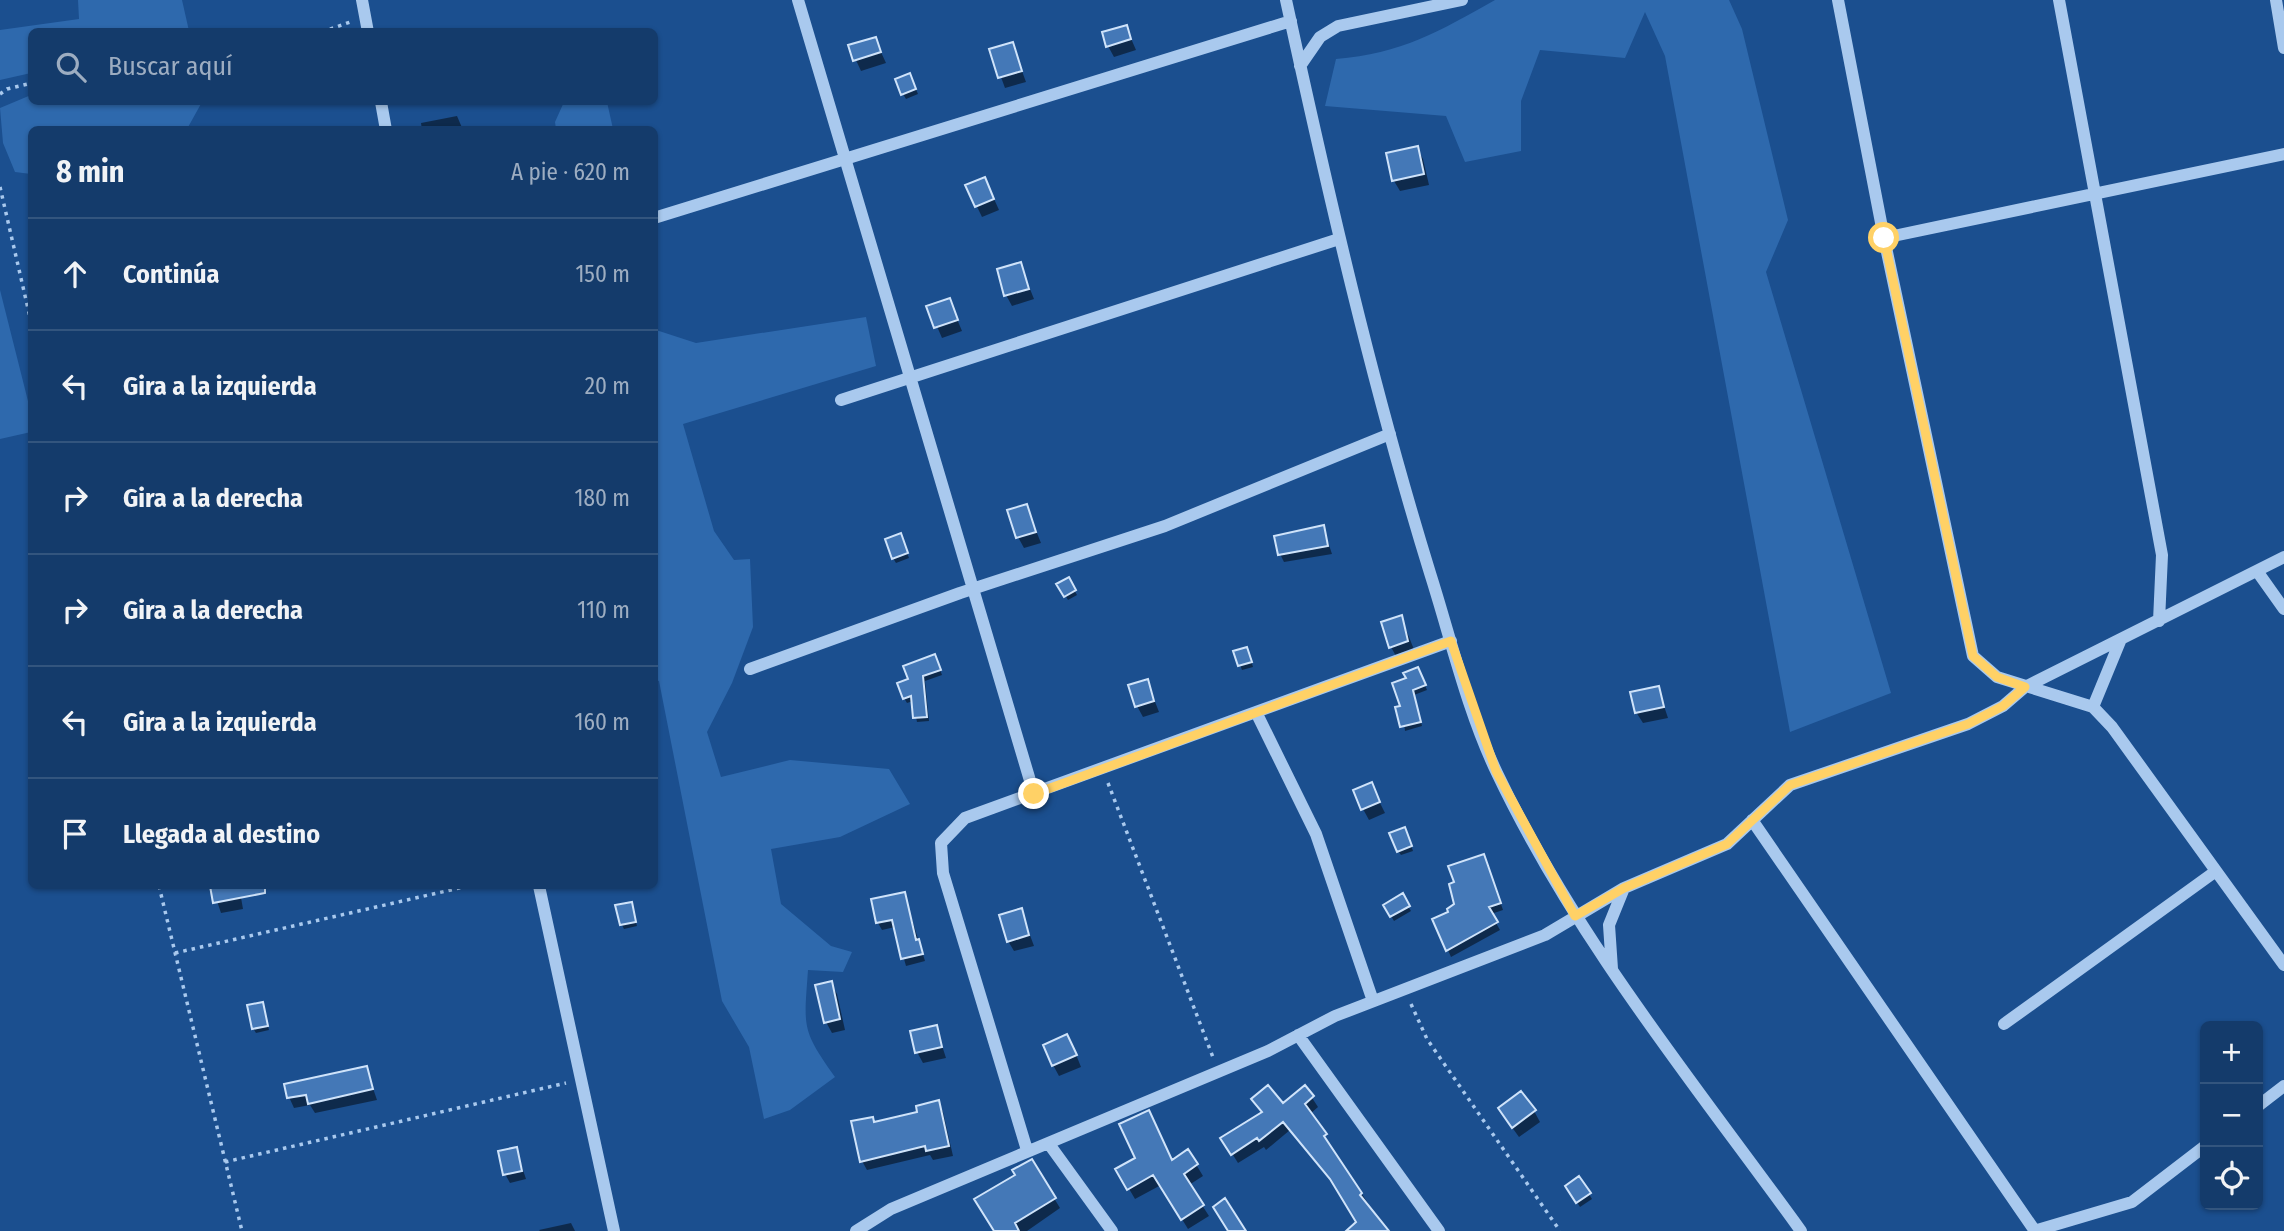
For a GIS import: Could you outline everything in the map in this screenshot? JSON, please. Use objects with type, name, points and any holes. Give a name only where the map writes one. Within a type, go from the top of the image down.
[{"type":"street","points":[[362,0],[367,28]]},
{"type":"street","points":[[799,0],[1034,794]]},
{"type":"street","points":[[1286,0],[1339,239],[1390,434],[1451,641],[1496,771],[1575,916],[1801,1231]]},
{"type":"street","points":[[1300,66],[1320,37],[1338,26],[1462,0]]},
{"type":"street","points":[[1838,0],[1884,238],[1973,656],[1997,677],[2093,707],[2112,727],[2284,965]]},
{"type":"street","points":[[2059,0],[2162,555],[2159,621]]},
{"type":"street","points":[[2276,0],[2284,48]]},
{"type":"street","points":[[658,217],[1291,21]]},
{"type":"street","points":[[382,105],[385,126]]},
{"type":"street","points":[[1884,238],[2284,154]]},
{"type":"street","points":[[841,400],[911,380],[1339,239]]},
{"type":"street","points":[[750,668],[973,589],[1165,526],[1390,434]]},
{"type":"street","points":[[856,1231],[891,1209],[1219,1072],[1373,1001],[1545,935],[1624,888],[1727,844],[1790,785],[1968,724],[2003,706],[2025,687],[2284,557]]},
{"type":"street","points":[[2257,571],[2284,609]]},
{"type":"street","points":[[2093,707],[2121,639]]},
{"type":"street","points":[[1027,1150],[943,873],[941,843],[965,818],[1451,641]]},
{"type":"street","points":[[1256,712],[1316,834],[1373,1001]]},
{"type":"street","points":[[1752,820],[2035,1231],[2132,1202],[2204,1147]]},
{"type":"street","points":[[2004,1024],[2216,871]]},
{"type":"street","points":[[1612,970],[1609,925],[1624,888]]},
{"type":"street","points":[[541,889],[614,1231]]},
{"type":"street","points":[[1298,1035],[1439,1231]]},
{"type":"street","points":[[2263,1102],[2284,1086]]},
{"type":"street","points":[[1049,1144],[1112,1231]]},
{"type":"path","points":[[333,28],[365,17]]},
{"type":"path","points":[[0,94],[7,89],[28,84]]},
{"type":"path","points":[[0,187],[28,309]]},
{"type":"path","points":[[1102,769],[1219,1072]]},
{"type":"path","points":[[160,889],[242,1231]]},
{"type":"path","points":[[175,953],[455,889]]},
{"type":"path","points":[[1404,989],[1427,1039],[1560,1231]]},
{"type":"path","points":[[225,1161],[581,1079]]},
{"type":"shaded area","points":[[78,0],[182,0],[188,28],[28,28],[28,74],[0,80],[0,30],[79,19]]},
{"type":"shaded area","points":[[1495,0],[1729,0],[1742,29],[1788,220],[1766,272],[1891,693],[1790,732],[1665,56],[1645,12],[1625,58],[1540,50],[1521,101],[1521,151],[1465,162],[1446,116],[1325,106],[1336,59],[1381,52],[1419,39]]},
{"type":"shaded area","points":[[28,96],[28,105],[200,105],[189,126],[28,126],[28,174],[15,172],[3,143],[0,108]]},
{"type":"shaded area","points":[[563,105],[608,105],[612,126],[556,126]]},
{"type":"shaded area","points":[[0,290],[28,401],[28,433],[0,439]]},
{"type":"shaded area","points":[[866,317],[876,366],[683,424],[714,531],[734,560],[750,559],[753,627],[732,683],[707,732],[721,777],[790,760],[889,769],[910,804],[840,837],[771,849],[781,904],[831,946],[852,952],[843,972],[808,970],[807,1027],[816,1048],[835,1077],[790,1110],[764,1119],[749,1047],[722,1001],[658,681],[658,331],[696,343]]},
{"type":"building","points":[[1127,25],[1131,39],[1106,47],[1102,32]]},
{"type":"building","points":[[876,37],[881,52],[853,61],[848,45]]},
{"type":"building","points":[[1013,42],[1022,71],[998,78],[989,49]]},
{"type":"building","points":[[910,73],[916,89],[901,95],[895,79]]},
{"type":"building","points":[[1418,146],[1424,174],[1392,181],[1386,153]]},
{"type":"building","points":[[985,177],[994,199],[975,207],[965,185]]},
{"type":"building","points":[[1021,262],[1029,289],[1004,296],[997,269]]},
{"type":"building","points":[[950,298],[958,320],[934,328],[926,306]]},
{"type":"building","points":[[1027,504],[1036,532],[1016,538],[1007,510]]},
{"type":"building","points":[[1324,525],[1328,546],[1278,555],[1274,536]]},
{"type":"building","points":[[901,533],[908,553],[892,559],[885,539]]},
{"type":"building","points":[[1069,577],[1076,590],[1064,597],[1056,584]]},
{"type":"building","points":[[1402,615],[1408,641],[1389,648],[1381,622]]},
{"type":"building","points":[[1247,647],[1252,662],[1238,666],[1233,651]]},
{"type":"building","points":[[935,654],[941,670],[923,676],[927,717],[913,718],[911,696],[903,699],[897,683],[908,679],[903,666]]},
{"type":"building","points":[[1418,667],[1426,685],[1413,690],[1421,722],[1400,727],[1395,707],[1400,706],[1392,683],[1406,678],[1403,673]]},
{"type":"building","points":[[1148,679],[1154,701],[1135,707],[1128,685]]},
{"type":"building","points":[[1659,686],[1664,707],[1635,713],[1630,692]]},
{"type":"building","points":[[1372,782],[1380,802],[1361,810],[1353,790]]},
{"type":"building","points":[[1405,827],[1412,846],[1397,852],[1389,833]]},
{"type":"building","points":[[1484,854],[1501,903],[1489,907],[1498,922],[1446,951],[1432,919],[1448,912],[1447,909],[1454,904],[1449,884],[1454,882],[1448,866]]},
{"type":"building","points":[[211,889],[265,889],[265,893],[213,903]]},
{"type":"building","points":[[905,892],[916,940],[919,939],[923,954],[901,959],[892,920],[876,923],[871,899]]},
{"type":"building","points":[[1403,893],[1410,906],[1390,917],[1383,905]]},
{"type":"building","points":[[632,902],[636,922],[620,925],[615,905]]},
{"type":"building","points":[[1022,908],[1029,935],[1007,942],[999,915]]},
{"type":"building","points":[[832,981],[840,1019],[824,1023],[815,985]]},
{"type":"building","points":[[263,1002],[268,1026],[252,1029],[247,1005]]},
{"type":"building","points":[[937,1025],[942,1047],[915,1053],[910,1031]]},
{"type":"building","points":[[1067,1034],[1077,1055],[1052,1066],[1043,1045]]},
{"type":"building","points":[[367,1066],[373,1089],[308,1104],[306,1095],[287,1098],[284,1084]]},
{"type":"building","points":[[1268,1085],[1283,1103],[1305,1085],[1314,1096],[1305,1104],[1327,1134],[1324,1136],[1362,1193],[1360,1195],[1389,1231],[1346,1231],[1356,1222],[1330,1179],[1283,1122],[1259,1141],[1257,1138],[1231,1155],[1220,1138],[1262,1112],[1251,1099]]},
{"type":"building","points":[[1521,1091],[1536,1110],[1512,1128],[1498,1108]]},
{"type":"building","points":[[939,1100],[949,1146],[926,1151],[925,1146],[860,1162],[851,1121],[873,1117],[874,1122],[917,1112],[916,1106]]},
{"type":"building","points":[[1149,1110],[1172,1160],[1188,1149],[1198,1164],[1184,1174],[1204,1205],[1181,1220],[1153,1175],[1127,1190],[1115,1169],[1135,1158],[1119,1124]]},
{"type":"building","points":[[517,1147],[522,1171],[503,1175],[498,1151]]},
{"type":"building","points":[[1032,1159],[1056,1198],[1015,1223],[1019,1231],[994,1231],[974,1199],[1015,1175],[1012,1170]]},
{"type":"building","points":[[1579,1176],[1591,1193],[1576,1203],[1565,1186]]},
{"type":"building","points":[[1225,1198],[1246,1231],[1228,1231],[1213,1207]]},
{"type":"route","points":[[1034,794],[1451,641],[1496,771],[1575,916],[1624,888],[1727,844],[1790,785],[1968,724],[2003,706],[2025,687],[1997,677],[1973,656],[1884,238]]}]
